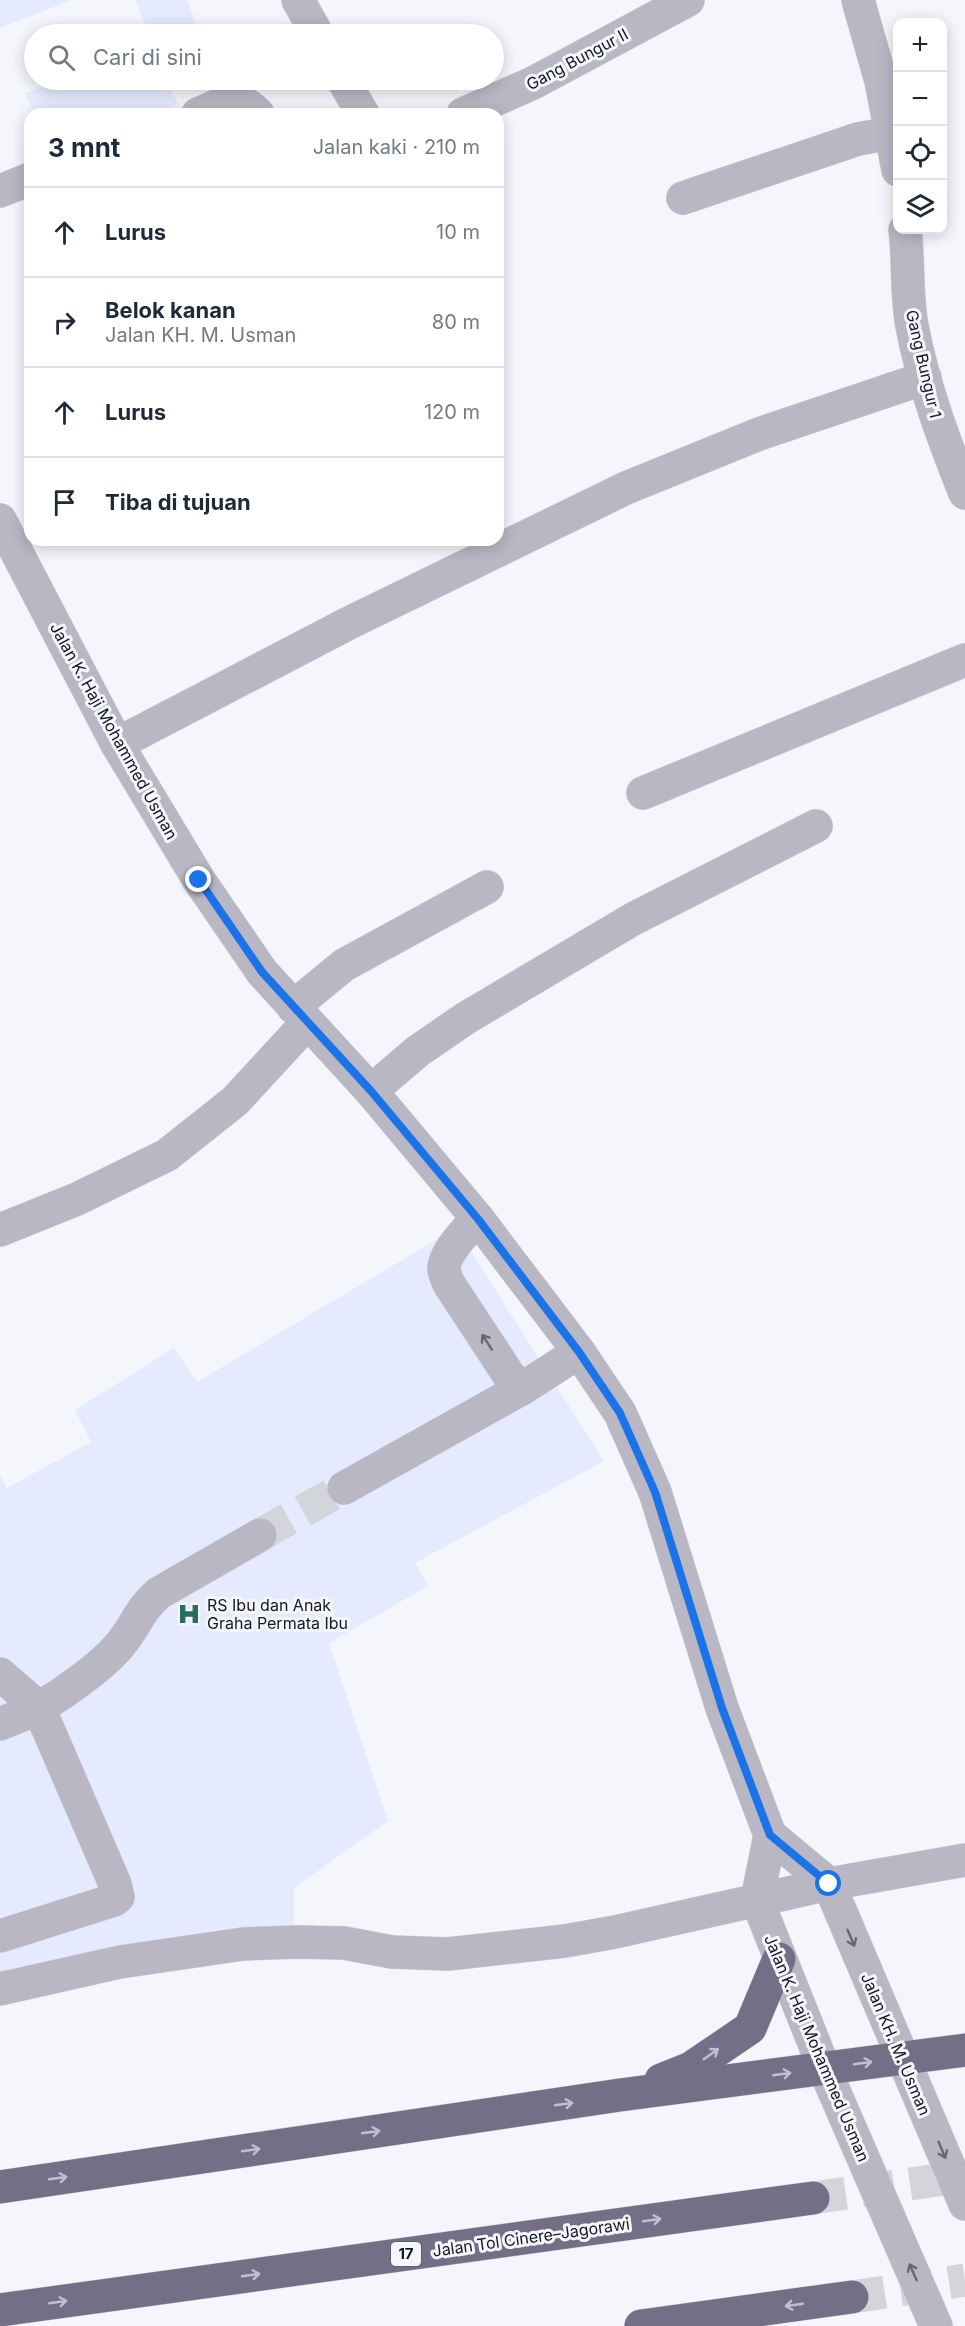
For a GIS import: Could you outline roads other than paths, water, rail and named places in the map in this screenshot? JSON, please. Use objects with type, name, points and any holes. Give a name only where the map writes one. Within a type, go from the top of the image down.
[{"type":"highway","points":[[620,2095],[691,2068],[750,2028],[779,1959]]},
{"type":"highway","points":[[0,2187],[620,2095],[965,2050]]},
{"type":"highway","name":"Jalan Tol Cinere–Jagorawi","points":[[0,2310],[813,2198]]},
{"type":"highway","points":[[641,2326],[852,2297]]},
{"type":"street","points":[[298,0],[311,24]]},
{"type":"street","name":"Gang Bungur II","points":[[477,108],[533,83],[688,0]]},
{"type":"street","points":[[858,0],[882,81],[893,145]]},
{"type":"street","points":[[349,90],[359,108]]},
{"type":"street","points":[[214,108],[235,100],[251,108]]},
{"type":"street","points":[[683,198],[858,139],[891,133]]},
{"type":"street","points":[[0,191],[24,181]]},
{"type":"street","name":"Gang Bungur 1","points":[[905,234],[912,325],[938,426],[965,493]]},
{"type":"street","points":[[117,744],[349,623],[626,488],[759,434],[925,378]]},
{"type":"street","name":"Jalan K. Haji Mohammed Usman","points":[[0,520],[117,744],[199,880],[262,972],[371,1091],[478,1219],[579,1352],[620,1413],[655,1492],[722,1708],[770,1835]]},
{"type":"street","points":[[643,793],[965,660]]},
{"type":"street","points":[[371,1091],[418,1052],[466,1018],[633,919],[816,826]]},
{"type":"street","points":[[0,1230],[77,1199],[167,1155],[235,1101],[300,1015],[344,965],[487,887]]},
{"type":"street","points":[[478,1219],[464,1232],[447,1257],[444,1269],[449,1284],[503,1367],[522,1388]]},
{"type":"street","points":[[344,1488],[522,1388],[579,1352]]},
{"type":"street","points":[[0,1724],[39,1708],[114,1652],[145,1605],[159,1593],[260,1535]]},
{"type":"street","points":[[0,1674],[39,1708],[115,1884],[117,1897],[114,1900],[0,1936]]},
{"type":"street","points":[[757,1900],[770,1835],[829,1884]]},
{"type":"street","points":[[0,1989],[120,1962],[243,1944],[344,1943],[392,1952],[448,1954],[503,1949],[615,1932],[829,1884],[965,1860]]},
{"type":"street","name":"Jalan KH. M. Usman","points":[[829,1884],[965,2204]]},
{"type":"street","name":"Jalan K. Haji Mohammed Usman","points":[[757,1900],[824,2068],[936,2326]]},
{"type":"tunnel","points":[[260,1535],[344,1488]]},
{"type":"tunnel","points":[[813,2198],[965,2176]]},
{"type":"tunnel","points":[[852,2297],[965,2280]]},
{"type":"place","name":"RS Ibu dan Anak Graha Permata Ibu","points":[[189,1614]]}]
